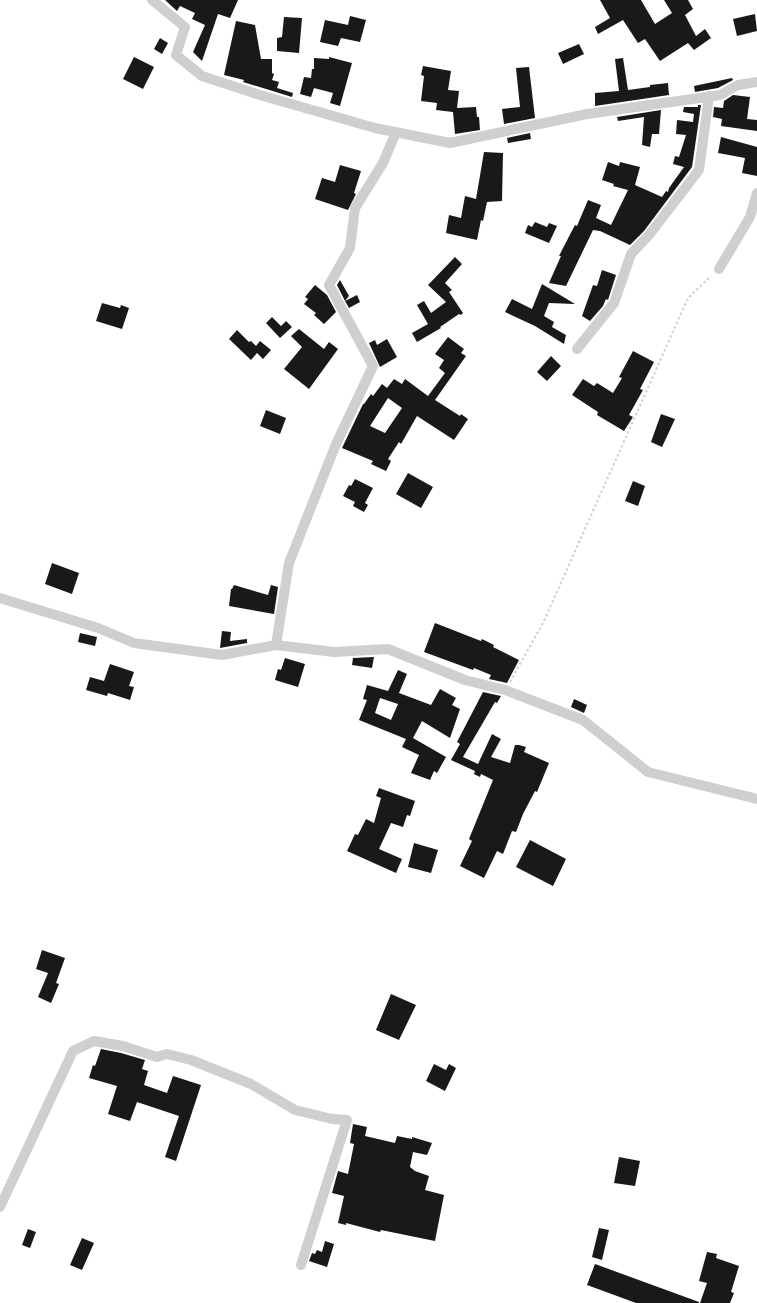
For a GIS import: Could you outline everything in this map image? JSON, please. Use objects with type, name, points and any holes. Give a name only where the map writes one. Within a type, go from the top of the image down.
[{"type":"street","points":[[152,0],[184,27],[176,55],[202,76],[260,95],[396,132],[450,143],[587,114],[720,95],[738,85],[757,82]]},
{"type":"street","points":[[577,349],[614,303],[631,254],[649,235],[699,170],[709,96]]},
{"type":"street","points":[[276,645],[289,563],[336,444],[373,366],[330,285],[350,248],[355,208],[382,162],[396,132]]},
{"type":"street","points":[[719,269],[750,217],[757,193]]},
{"type":"street","points":[[0,598],[98,628],[134,642],[222,655],[276,645],[334,652],[388,649],[465,680],[505,690],[583,720],[648,772],[757,799]]},
{"type":"street","points":[[0,1207],[73,1051],[94,1041],[123,1046],[156,1057],[167,1054],[191,1060],[251,1084],[295,1110],[332,1119],[348,1120],[301,1266]]},
{"type":"path","points":[[505,690],[543,623],[688,298],[719,269]]},
{"type":"building","points":[[165,0],[238,0],[230,18],[218,14],[202,61],[193,52],[205,25],[192,19],[195,13],[180,6],[177,11]]},
{"type":"building","points":[[600,0],[641,0],[655,24],[672,13],[664,0],[688,0],[693,9],[685,15],[696,36],[705,29],[711,38],[694,50],[688,43],[660,61],[645,39],[638,43],[623,20],[598,34],[595,27],[610,18]]},
{"type":"building","points":[[755,14],[757,31],[737,36],[733,19]]},
{"type":"building","points":[[350,16],[366,20],[360,42],[341,38],[338,46],[320,42],[325,20],[348,25]]},
{"type":"building","points":[[284,17],[302,18],[299,53],[277,51],[277,38],[282,37]]},
{"type":"building","points":[[236,21],[255,25],[261,59],[272,59],[272,73],[274,74],[272,80],[279,82],[277,88],[293,93],[292,97],[224,75]]},
{"type":"building","points":[[160,38],[168,43],[162,54],[154,49]]},
{"type":"building","points":[[579,44],[584,54],[563,64],[558,53]]},
{"type":"building","points":[[134,57],[154,67],[143,89],[123,79]]},
{"type":"building","points":[[329,57],[352,63],[340,106],[330,103],[333,93],[314,88],[311,97],[300,94],[304,77],[311,78],[312,69],[314,69],[314,58],[329,59]]},
{"type":"building","points":[[623,58],[628,90],[668,83],[669,95],[595,106],[595,93],[619,91],[615,59]]},
{"type":"building","points":[[423,66],[451,71],[448,90],[459,91],[457,108],[476,107],[480,130],[455,134],[453,112],[436,110],[437,103],[421,101],[424,76],[421,75]]},
{"type":"building","points":[[529,67],[535,118],[504,124],[502,109],[520,107],[516,68]]},
{"type":"building","points":[[732,78],[733,80],[718,88],[695,92],[694,86]]},
{"type":"building","points":[[733,95],[750,97],[747,119],[757,120],[757,131],[721,126],[722,119],[713,117],[714,107],[723,108],[724,101]]},
{"type":"building","points":[[698,105],[701,105],[692,167],[644,231],[630,245],[600,231],[593,230],[566,286],[549,283],[561,256],[559,256],[575,225],[577,226],[588,200],[601,205],[596,218],[611,225],[628,190],[613,186],[614,184],[602,180],[608,162],[619,166],[620,162],[640,167],[635,185],[662,197],[666,191],[668,192],[684,167],[673,164],[675,156],[679,157],[686,135],[676,134],[677,120],[693,122],[694,114],[683,112],[684,107],[698,107]]},
{"type":"building","points":[[661,110],[659,134],[652,134],[650,147],[642,145],[644,117],[618,121],[617,117]]},
{"type":"building","points":[[530,133],[531,139],[508,143],[507,138]]},
{"type":"building","points":[[721,137],[757,147],[757,176],[742,173],[745,158],[718,153]]},
{"type":"building","points":[[484,152],[503,153],[502,201],[487,202],[477,240],[446,233],[449,215],[461,218],[465,196],[476,199]]},
{"type":"building","points":[[340,165],[361,171],[354,193],[356,194],[348,210],[315,199],[322,178],[335,182]]},
{"type":"building","points":[[535,222],[547,227],[549,223],[557,226],[549,243],[525,233],[528,225],[532,227]]},
{"type":"building","points":[[455,257],[462,264],[445,283],[452,290],[449,292],[463,313],[417,342],[412,333],[428,324],[417,305],[424,301],[431,313],[446,302],[428,285]]},
{"type":"building","points":[[602,270],[616,275],[608,300],[606,299],[603,306],[590,321],[582,316],[593,285],[597,286]]},
{"type":"building","points":[[340,280],[349,296],[345,301],[337,285]]},
{"type":"building","points":[[542,284],[575,304],[549,303],[544,316],[554,322],[552,327],[566,335],[564,344],[535,326],[505,312],[512,299],[532,309]]},
{"type":"building","points":[[315,285],[327,295],[336,312],[324,324],[314,315],[316,313],[304,304],[308,299],[305,297]]},
{"type":"building","points":[[357,295],[360,302],[349,308],[345,301]]},
{"type":"building","points":[[102,303],[120,308],[121,305],[129,308],[122,329],[96,321]]},
{"type":"building","points":[[272,317],[281,326],[286,321],[292,327],[280,338],[266,323]]},
{"type":"building","points":[[299,329],[324,349],[329,342],[338,349],[309,389],[284,369],[302,347],[291,336]]},
{"type":"building","points":[[237,330],[249,342],[251,341],[256,346],[260,341],[271,350],[263,359],[257,353],[251,360],[229,339]]},
{"type":"building","points":[[448,337],[464,349],[461,353],[466,356],[435,400],[468,419],[454,440],[417,416],[401,444],[399,442],[388,459],[391,461],[386,471],[371,464],[373,461],[342,448],[363,404],[371,394],[373,396],[382,384],[387,388],[394,379],[402,384],[405,379],[428,396],[445,373],[439,368],[444,360],[435,354]],"holes":[[[388,398],[402,408],[385,433],[370,426]]]},
{"type":"building","points":[[387,339],[397,357],[380,367],[369,343],[375,340],[377,345]]},
{"type":"building","points":[[633,351],[654,362],[640,389],[643,390],[629,415],[633,417],[624,431],[597,415],[598,412],[572,395],[583,379],[594,386],[597,383],[613,393],[622,378],[619,377]]},
{"type":"building","points":[[551,356],[561,366],[547,381],[537,372]]},
{"type":"building","points":[[266,410],[286,418],[280,434],[260,426]]},
{"type":"building","points":[[661,414],[675,419],[662,447],[651,442]]},
{"type":"building","points":[[408,473],[433,487],[421,508],[396,494]]},
{"type":"building","points":[[355,479],[373,488],[365,503],[368,505],[364,512],[353,506],[355,502],[343,496]]},
{"type":"building","points":[[633,481],[645,486],[638,506],[625,501]]},
{"type":"building","points":[[52,563],[79,573],[72,594],[45,584]]},
{"type":"building","points":[[234,585],[268,595],[271,585],[278,587],[274,614],[229,606],[231,589]]},
{"type":"building","points":[[435,623],[481,641],[482,639],[494,645],[493,647],[519,660],[507,683],[489,679],[491,675],[424,652]]},
{"type":"building","points":[[222,631],[231,632],[230,641],[247,639],[247,643],[220,648]]},
{"type":"building","points":[[80,633],[97,637],[95,646],[78,642]]},
{"type":"building","points":[[374,657],[372,668],[352,665],[353,658]]},
{"type":"building","points":[[285,658],[305,664],[298,687],[275,680],[278,669],[281,670]]},
{"type":"building","points":[[110,664],[134,672],[129,686],[134,687],[130,700],[108,693],[107,696],[86,690],[90,677],[104,681]]},
{"type":"building","points":[[398,670],[407,674],[399,693],[431,705],[440,689],[456,698],[452,705],[460,709],[450,738],[422,721],[413,738],[446,757],[437,773],[434,771],[430,780],[411,773],[419,755],[402,747],[406,739],[359,720],[367,700],[363,699],[367,685],[388,691]],"holes":[[[380,698],[398,704],[391,720],[375,713]]]},
{"type":"building","points":[[483,692],[501,696],[497,703],[495,702],[463,757],[478,764],[492,734],[501,739],[491,757],[510,763],[515,745],[519,745],[526,747],[524,752],[549,763],[537,792],[535,791],[516,832],[512,831],[503,854],[497,851],[484,878],[460,866],[472,841],[469,839],[493,780],[481,774],[480,777],[474,774],[475,771],[451,760],[460,744],[457,742]]},
{"type":"building","points":[[574,699],[587,705],[584,713],[571,707]]},
{"type":"building","points":[[379,788],[415,801],[410,816],[407,815],[403,827],[391,823],[379,849],[402,859],[396,873],[347,851],[355,834],[358,835],[366,819],[374,823],[381,798],[376,796]]},
{"type":"building","points":[[530,840],[566,859],[553,886],[516,867]]},
{"type":"building","points":[[414,843],[438,850],[431,873],[408,867]]},
{"type":"building","points":[[42,950],[65,958],[56,983],[59,984],[51,1003],[38,997],[48,973],[36,969]]},
{"type":"building","points":[[391,994],[416,1005],[399,1040],[376,1030]]},
{"type":"building","points":[[101,1049],[145,1060],[142,1069],[148,1071],[144,1085],[167,1093],[173,1076],[201,1085],[176,1161],[165,1157],[179,1116],[137,1102],[130,1121],[108,1114],[117,1086],[89,1078]]},
{"type":"building","points":[[434,1064],[446,1070],[449,1064],[456,1068],[445,1091],[426,1081]]},
{"type":"building","points":[[353,1124],[367,1127],[365,1136],[395,1143],[397,1136],[412,1139],[412,1137],[432,1143],[427,1155],[413,1152],[410,1167],[429,1176],[425,1190],[444,1195],[435,1241],[338,1223],[344,1196],[332,1193],[338,1171],[348,1174],[354,1144],[350,1143]]},
{"type":"building","points":[[619,1157],[640,1161],[635,1186],[614,1183]]},
{"type":"building","points":[[599,1228],[609,1230],[602,1260],[592,1257]]},
{"type":"building","points":[[28,1229],[36,1232],[30,1248],[22,1245]]},
{"type":"building","points":[[82,1238],[94,1243],[82,1270],[70,1265]]},
{"type":"building","points":[[325,1241],[334,1244],[327,1267],[309,1261],[312,1253],[315,1254],[317,1250],[322,1252]]},
{"type":"building","points":[[707,1252],[717,1254],[716,1258],[739,1266],[731,1292],[734,1293],[730,1303],[700,1303],[707,1283],[699,1281]]},
{"type":"building","points":[[595,1264],[699,1303],[636,1303],[587,1285]]}]
